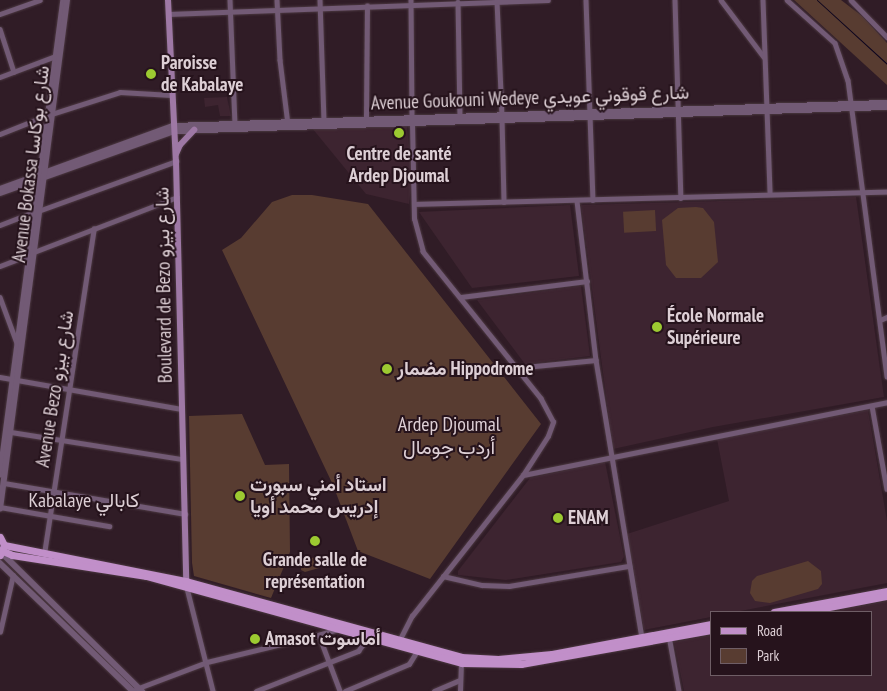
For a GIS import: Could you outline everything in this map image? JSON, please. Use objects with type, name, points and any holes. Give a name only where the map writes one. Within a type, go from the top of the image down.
[{"type":"main road","name":"Boulevard de Bezo شارع بيزو","points":[[168,0],[171,95],[176,158],[186,584]]},
{"type":"main road","points":[[176,158],[180,145],[194,130]]},
{"type":"main road","points":[[0,537],[2,551]]},
{"type":"main road","points":[[2,551],[44,554],[186,584],[461,660]]},
{"type":"main road","points":[[2,551],[12,555],[186,584]]},
{"type":"main road","points":[[779,611],[887,591]]},
{"type":"main road","points":[[808,611],[887,596]]},
{"type":"main road","points":[[261,606],[367,639],[398,644],[416,652],[461,660],[520,661],[669,635],[710,624]]},
{"type":"main road","points":[[520,661],[642,637],[710,630]]},
{"type":"street","points":[[0,14],[40,0]]},
{"type":"street","name":"Avenue Bokassa شارع بوكاسا","points":[[50,114],[63,0]]},
{"type":"street","name":"Avenue Bokassa شارع بوكاسا","points":[[15,380],[17,344],[67,0]]},
{"type":"street","points":[[230,0],[235,123]]},
{"type":"street","points":[[277,0],[288,123]]},
{"type":"street","points":[[320,0],[324,120]]},
{"type":"street","points":[[168,14],[411,3],[548,0]]},
{"type":"street","points":[[586,0],[593,200]]},
{"type":"street","points":[[675,0],[681,198]]},
{"type":"street","points":[[721,0],[764,57]]},
{"type":"street","points":[[762,0],[770,194]]},
{"type":"street","points":[[787,0],[837,46],[853,105],[862,193],[887,376]]},
{"type":"street","points":[[851,0],[887,37]]},
{"type":"street","points":[[497,1],[504,202]]},
{"type":"street","points":[[458,2],[460,115]]},
{"type":"street","points":[[398,644],[412,616],[523,475],[548,436],[553,422],[541,400],[514,368],[461,297],[423,252],[415,228],[411,3]]},
{"type":"street","points":[[366,6],[366,118]]},
{"type":"street","points":[[0,29],[14,72]]},
{"type":"street","points":[[0,77],[56,56]]},
{"type":"street","points":[[0,134],[50,114],[120,92],[171,95]]},
{"type":"street","name":"Avenue Goukouni Wedeye شارع قوقوني عويدي","points":[[173,129],[235,123],[590,114],[887,103]]},
{"type":"street","name":"Avenue Goukouni Wedeye شارع قوقوني عويدي","points":[[853,105],[887,107]]},
{"type":"street","name":"Avenue Goukouni Wedeye شارع قوقوني عويدي","points":[[173,129],[194,130],[366,118],[412,119],[460,115],[502,116]]},
{"type":"street","points":[[0,189],[173,129]]},
{"type":"street","points":[[0,225],[176,158]]},
{"type":"street","points":[[0,193],[41,175]]},
{"type":"street","points":[[414,204],[887,192]]},
{"type":"street","points":[[0,266],[177,197]]},
{"type":"street","points":[[577,201],[596,360],[610,456],[642,637]]},
{"type":"street","name":"Avenue Bezo شارع بيزو","points":[[44,554],[71,390],[94,229]]},
{"type":"street","name":"Avenue Bokassa شارع بوكاسا","points":[[0,475],[15,380],[31,253]]},
{"type":"street","points":[[461,297],[587,281]]},
{"type":"street","points":[[0,297],[17,344]]},
{"type":"street","points":[[880,320],[887,317]]},
{"type":"street","points":[[514,368],[596,360]]},
{"type":"street","points":[[0,378],[181,409]]},
{"type":"street","points":[[523,475],[610,456],[887,402]]},
{"type":"street","points":[[872,406],[887,489]]},
{"type":"street","points":[[6,431],[182,459]]},
{"type":"street","name":"Avenue Bokassa شارع بوكاسا","points":[[0,508],[4,484],[6,431]]},
{"type":"street","points":[[4,484],[185,514]]},
{"type":"street","points":[[0,508],[109,526]]},
{"type":"street","points":[[2,551],[134,690]]},
{"type":"street","points":[[0,563],[134,690]]},
{"type":"street","points":[[443,576],[482,585],[509,586],[629,566]]},
{"type":"street","points":[[0,632],[13,575]]},
{"type":"street","points":[[186,584],[213,691]]},
{"type":"street","points":[[134,690],[207,662],[338,630]]},
{"type":"street","points":[[319,635],[340,691]]},
{"type":"street","points":[[669,635],[679,691]]},
{"type":"street","points":[[256,691],[362,649],[367,639]]},
{"type":"street","points":[[345,691],[409,664],[416,652]]},
{"type":"street","points":[[460,691],[461,660]]},
{"type":"street","points":[[434,691],[460,680]]},
{"type":"shaded area","points":[[227,97],[231,116],[220,116],[218,105],[205,107],[204,98]]},
{"type":"shaded area","points":[[407,126],[412,179],[409,204],[366,194],[312,128]]},
{"type":"shaded area","points":[[856,197],[884,397],[713,427],[613,449],[581,205]]},
{"type":"shaded area","points":[[570,205],[579,276],[472,288],[419,212]]},
{"type":"shaded area","points":[[581,286],[590,356],[525,364],[477,300]]},
{"type":"shaded area","points":[[868,410],[887,521],[887,583],[740,611],[710,611],[710,617],[644,630],[627,534],[729,501],[717,439]]},
{"type":"shaded area","name":"ENAM","points":[[605,462],[624,557],[621,562],[506,580],[458,575],[458,571],[530,478]]},
{"type":"shaded area","points":[[887,601],[887,691],[684,691],[674,642],[710,635],[710,676],[872,676],[872,611],[833,611]]},
{"type":"green space","points":[[794,0],[841,0],[862,16],[887,43],[887,85]]},
{"type":"green space","name":"مضمار Hippodrome","points":[[292,195],[312,195],[368,204],[541,424],[430,579],[358,551],[333,485],[222,250],[241,238],[272,202]]},
{"type":"green space","points":[[678,208],[703,208],[714,222],[718,262],[701,278],[676,278],[666,265],[662,220]]},
{"type":"green space","points":[[655,210],[656,231],[624,233],[623,212]]},
{"type":"green space","name":"استاد أمني سبورت إدريس محمد أويا","points":[[242,414],[265,465],[289,464],[290,552],[271,598],[194,576],[192,563],[189,416]]},
{"type":"green space","points":[[320,557],[324,559],[319,568],[305,572],[301,570],[302,559]]},
{"type":"green space","points":[[808,561],[821,571],[822,584],[818,589],[770,603],[755,601],[750,593],[752,581],[757,576]]},
{"type":"waterway","points":[[817,0],[887,64]]},
{"type":"place","name":"Paroisse de Kabalaye","points":[[151,74]]},
{"type":"place","name":"Centre de santé Ardep Djoumal","points":[[399,133]]},
{"type":"place","name":"École Normale Supérieure","points":[[657,327]]},
{"type":"place","name":"مضمار Hippodrome","points":[[387,369]]},
{"type":"place","name":"استاد أمني سبورت إدريس محمد أويا","points":[[240,496]]},
{"type":"place","name":"ENAM","points":[[558,518]]},
{"type":"place","name":"Grande salle de représentation","points":[[315,541]]},
{"type":"place","name":"Amasot أماسوت","points":[[255,639]]},
{"type":"district","name":"Ardep Djoumal أردب جومال","points":[[449,436]]},
{"type":"district","name":"Kabalaye كابالي","points":[[84,500]]}]
